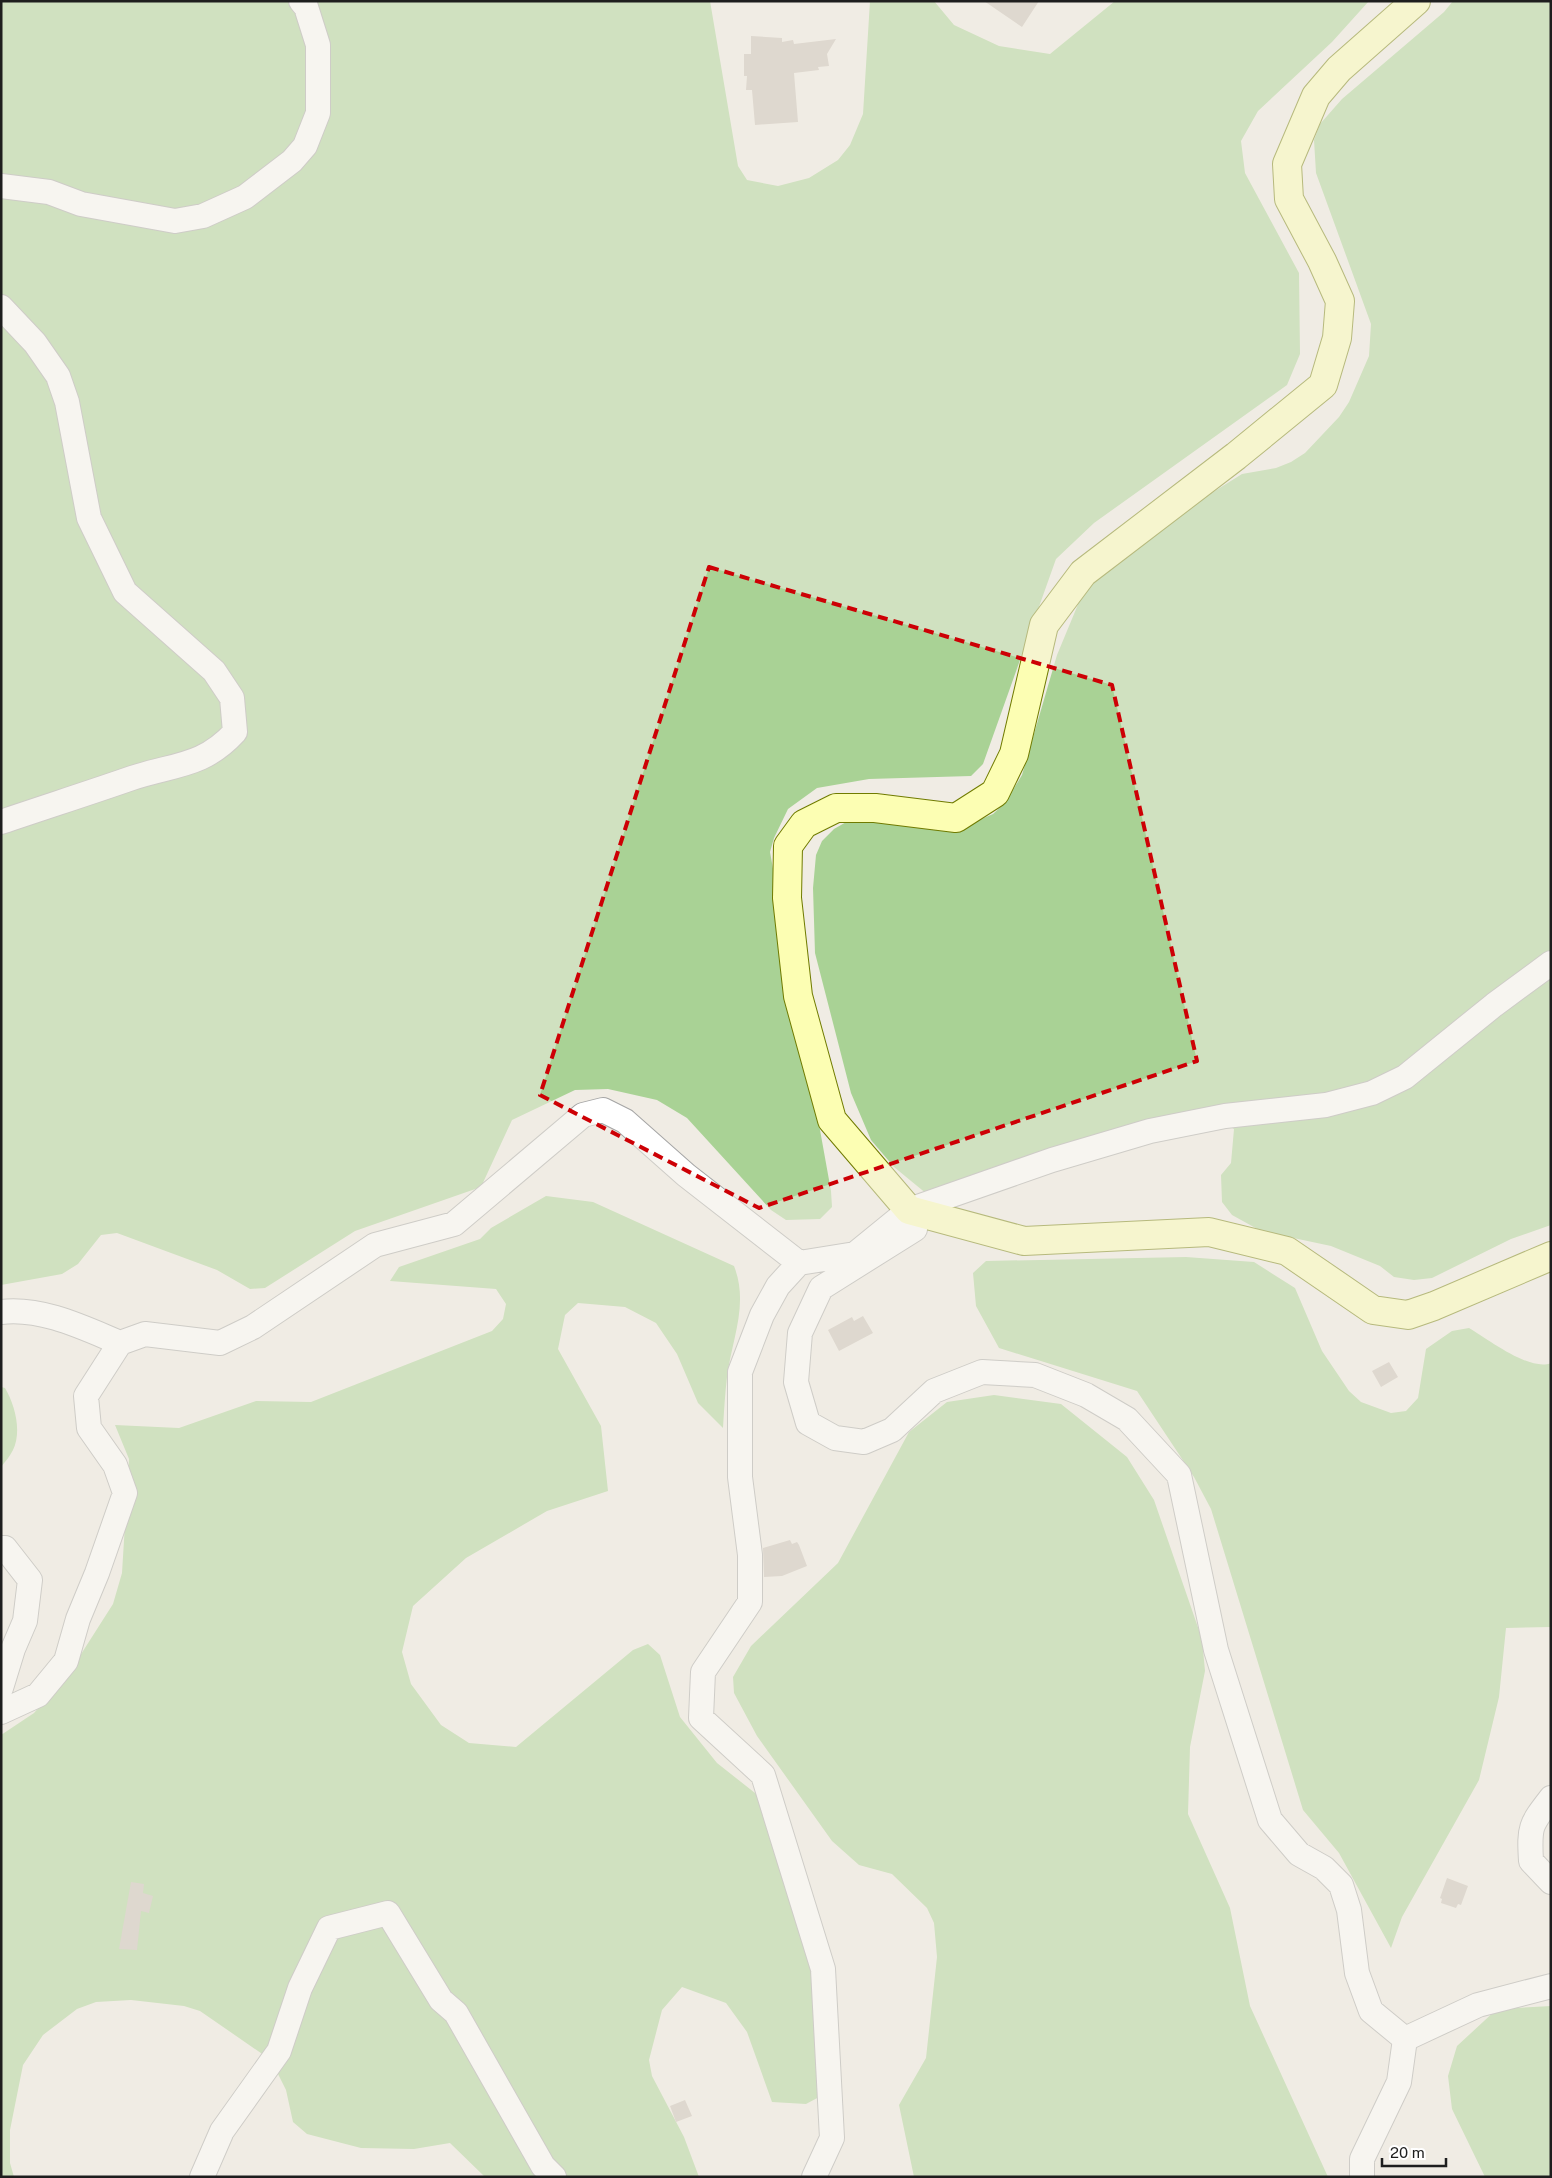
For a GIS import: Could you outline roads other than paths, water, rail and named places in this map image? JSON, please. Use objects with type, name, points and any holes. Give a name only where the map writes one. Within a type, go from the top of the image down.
[{"type":"street","points":[[1,186],[49,192],[81,204],[175,221],[203,216],[245,197],[292,161],[305,146],[318,112],[318,45],[306,7],[301,1]]},
{"type":"street","points":[[1405,2038],[1371,2011],[1357,1973],[1349,1910],[1341,1885],[1324,1868],[1299,1854],[1270,1820],[1216,1650],[1179,1475],[1127,1419],[1086,1396],[1035,1375],[982,1372],[934,1391],[892,1430],[864,1442],[835,1438],[808,1423],[796,1382],[800,1332],[821,1288],[915,1229],[909,1210],[832,1120],[798,996],[787,898],[788,846],[804,824],[836,808],[875,808],[956,818],[995,793],[1014,754],[1044,625],[1083,573],[1236,456],[1323,385],[1337,338],[1340,301],[1289,199],[1287,164],[1316,96],[1339,69],[1416,1]]},
{"type":"street","points":[[1,307],[35,343],[58,376],[67,402],[89,518],[125,592],[214,671],[232,698],[235,732],[221,747],[189,764],[136,777],[1,822]]},
{"type":"street","points":[[814,2177],[832,2138],[822,1969],[763,1774],[701,1718],[703,1672],[750,1602],[750,1555],[740,1477],[740,1372],[762,1315],[778,1286],[799,1263],[854,1254],[909,1210],[1052,1160],[1150,1132],[1224,1116],[1326,1106],[1372,1093],[1405,1076],[1494,1005],[1551,963]]},
{"type":"street","points":[[1,1712],[38,1695],[66,1661],[78,1619],[97,1573],[125,1493],[115,1465],[89,1428],[86,1396],[120,1343],[145,1334],[220,1343],[253,1326],[375,1245],[454,1224],[583,1115],[603,1110],[626,1121],[686,1175],[799,1263]]},
{"type":"street","points":[[909,1210],[1024,1241],[1209,1232],[1287,1251],[1373,1310],[1408,1315],[1434,1306],[1551,1256]]},
{"type":"street","points":[[1,1312],[18,1310],[73,1323],[120,1343]]},
{"type":"street","points":[[1,1548],[5,1548],[30,1580],[25,1621],[13,1649],[1,1688]]},
{"type":"street","points":[[1551,1798],[1536,1817],[1530,1833],[1531,1861],[1551,1882]]},
{"type":"street","points":[[202,2177],[222,2130],[279,2051],[300,1988],[329,1928],[388,1914],[441,2000],[456,2013],[542,2166],[554,2177]]},
{"type":"street","points":[[1405,2038],[1478,2005],[1551,1986]]},
{"type":"street","points":[[1362,2177],[1362,2159],[1398,2082],[1405,2038]]}]
